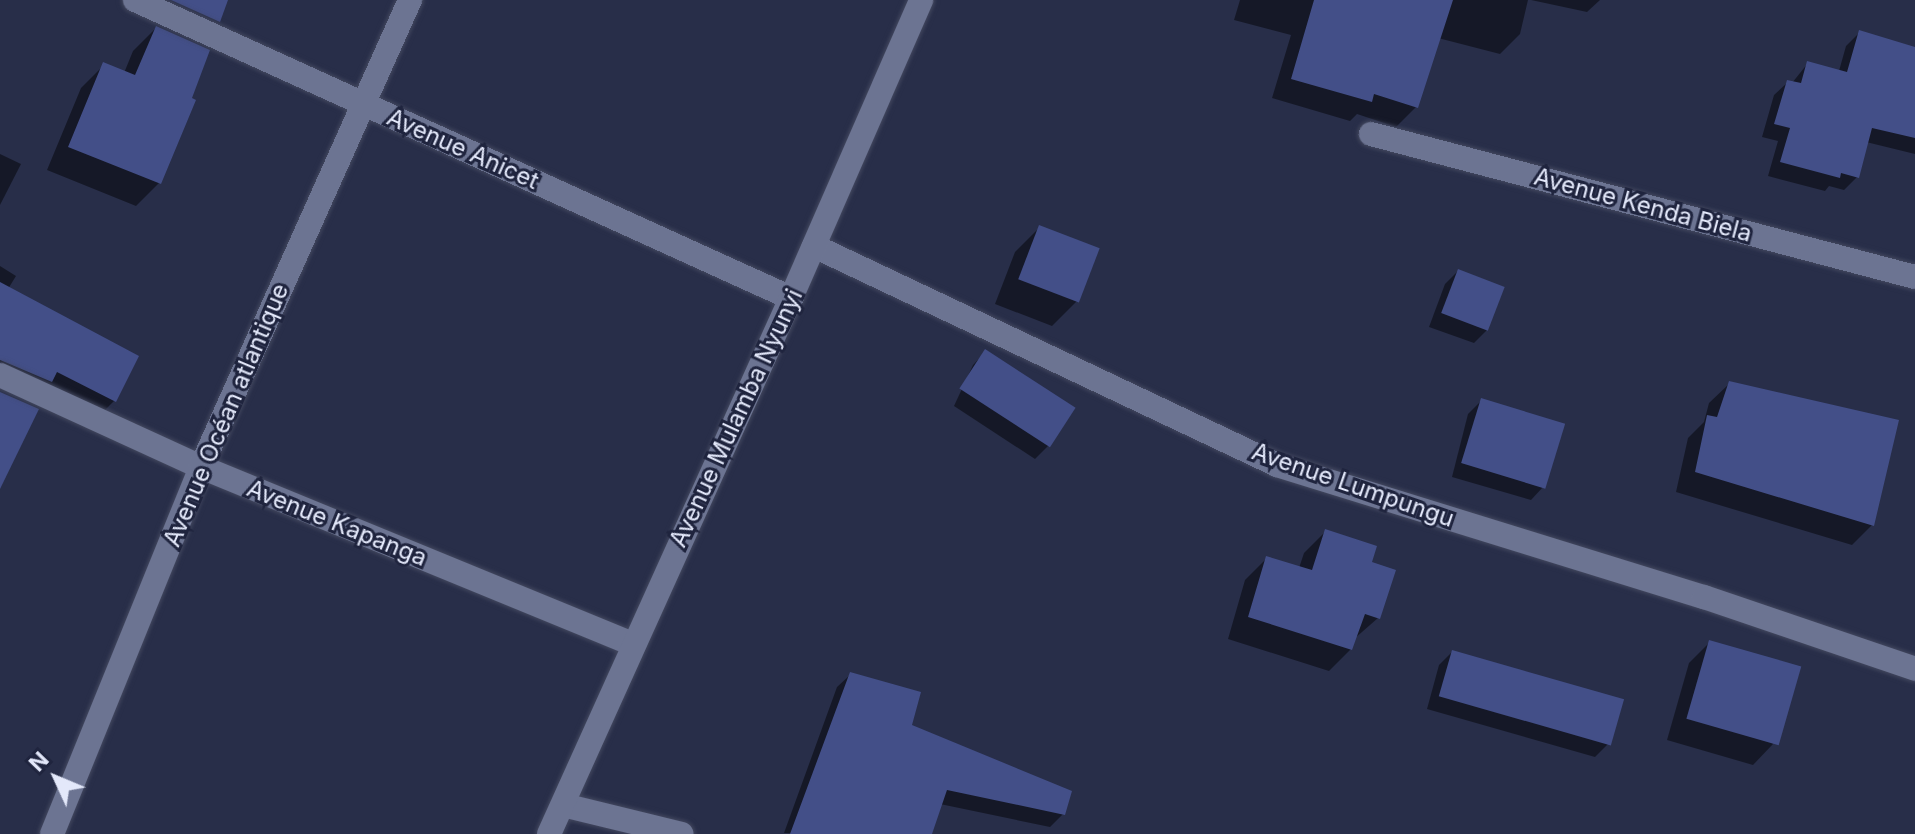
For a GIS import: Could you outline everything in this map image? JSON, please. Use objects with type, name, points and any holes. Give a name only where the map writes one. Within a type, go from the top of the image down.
[{"type":"street","name":"Avenue Anicet","points":[[135,0],[791,298]]},
{"type":"street","name":"Avenue Océan atlantique","points":[[52,834],[201,467],[410,0]]},
{"type":"street","name":"Avenue Mulamba Nyunyi","points":[[549,834],[632,644],[791,298],[921,0]]},
{"type":"street","name":"Avenue Kenda Biela","points":[[1371,134],[1915,277]]},
{"type":"street","name":"Avenue Lumpungu","points":[[814,246],[1277,465],[1704,597],[1915,669]]},
{"type":"street","name":"Avenue Kapanga","points":[[0,375],[201,467],[632,644]]},
{"type":"street","points":[[563,805],[682,834]]},
{"type":"building","points":[[171,0],[228,0],[220,22]]},
{"type":"building","points":[[1314,0],[1453,0],[1418,108],[1374,94],[1372,102],[1291,79]]},
{"type":"building","points":[[156,26],[210,50],[192,98],[196,100],[161,184],[68,147],[103,62],[135,75]]},
{"type":"building","points":[[1859,30],[1915,47],[1915,138],[1872,128],[1859,178],[1841,173],[1840,178],[1780,162],[1790,128],[1774,124],[1787,80],[1801,83],[1807,61],[1847,72]]},
{"type":"building","points":[[1039,225],[1100,248],[1079,302],[1018,279]]},
{"type":"building","points":[[1458,269],[1505,287],[1488,331],[1441,313]]},
{"type":"building","points":[[0,282],[139,356],[116,402],[57,372],[52,382],[0,360]]},
{"type":"building","points":[[985,349],[1076,408],[1050,447],[959,388]]},
{"type":"building","points":[[1729,381],[1899,420],[1874,526],[1695,472],[1707,415],[1717,417]]},
{"type":"building","points":[[0,392],[39,409],[0,489]]},
{"type":"building","points":[[1481,398],[1565,424],[1545,489],[1461,463]]},
{"type":"building","points":[[1325,529],[1377,546],[1372,562],[1396,570],[1380,619],[1365,614],[1352,650],[1248,617],[1266,556],[1312,570]]},
{"type":"building","points":[[1709,640],[1801,666],[1779,745],[1686,719]]},
{"type":"building","points":[[1452,650],[1624,699],[1611,745],[1439,696]]},
{"type":"building","points":[[850,672],[921,692],[912,725],[1072,791],[1065,815],[947,790],[932,834],[790,834]]}]
